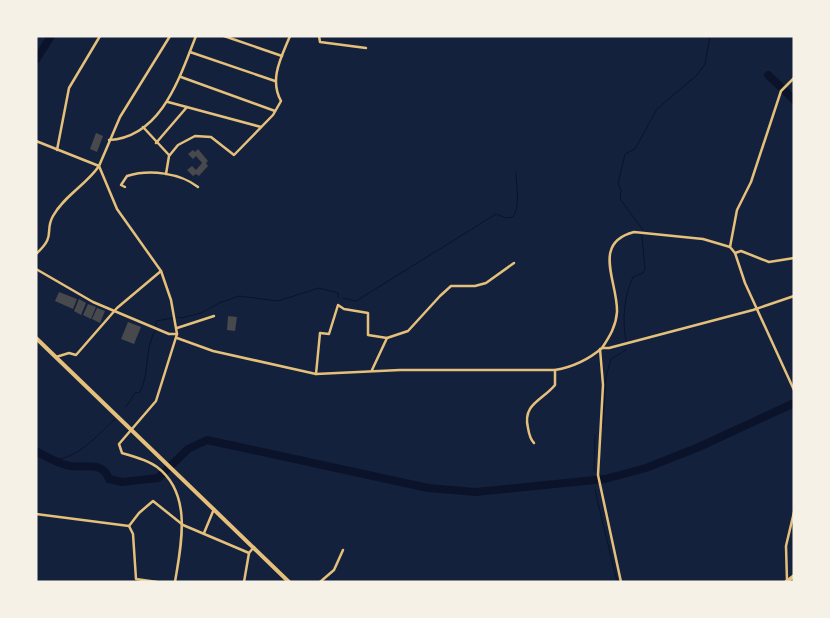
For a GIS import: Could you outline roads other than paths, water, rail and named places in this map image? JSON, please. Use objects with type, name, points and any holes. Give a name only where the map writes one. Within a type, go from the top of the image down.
[{"type":"highway","points":[[36,338],[290,582]]},
{"type":"highway","points":[[787,581],[794,576]]},
{"type":"street","points":[[58,150],[68,88],[100,36]]},
{"type":"street","points":[[36,254],[48,243],[51,218],[60,206],[99,166],[120,117],[170,36]]},
{"type":"street","points":[[110,140],[122,138],[143,127],[168,102],[196,36]]},
{"type":"street","points":[[224,36],[282,56]]},
{"type":"street","points":[[166,174],[169,156],[184,141],[200,135],[214,139],[234,155],[276,111],[281,101],[276,94],[275,81],[290,36]]},
{"type":"street","points":[[319,36],[320,42],[366,48]]},
{"type":"street","points":[[190,52],[275,81]]},
{"type":"street","points":[[180,77],[276,111]]},
{"type":"street","points":[[730,247],[737,210],[751,182],[780,91],[794,78]]},
{"type":"street","points":[[168,102],[261,127]]},
{"type":"street","points":[[156,143],[186,108]]},
{"type":"street","points":[[143,127],[169,156]]},
{"type":"street","points":[[36,141],[99,166],[117,208],[161,271],[177,328],[177,336],[156,401],[122,440],[119,449],[122,453],[159,468],[175,488],[183,525],[175,582]]},
{"type":"street","points":[[124,187],[121,185],[129,175],[166,174],[188,180],[198,187]]},
{"type":"street","points":[[36,269],[93,302],[213,351],[316,374],[372,371],[555,370],[575,365],[592,357],[601,349],[610,336],[616,320],[609,253],[617,240],[634,232],[703,239],[730,247],[735,253],[745,283],[794,390]]},
{"type":"street","points":[[735,253],[741,251],[769,262],[794,258]]},
{"type":"street","points":[[316,374],[320,333],[330,334],[338,305],[344,309],[368,313],[368,336],[387,338],[408,331],[451,286],[475,286],[486,283],[514,263]]},
{"type":"street","points":[[56,358],[69,354],[76,355],[115,310],[161,271]]},
{"type":"street","points":[[601,349],[757,308],[794,296]]},
{"type":"street","points":[[177,328],[214,316]]},
{"type":"street","points":[[372,371],[387,338]]},
{"type":"street","points":[[601,349],[602,385],[598,475],[621,582]]},
{"type":"street","points":[[534,443],[527,427],[528,411],[539,398],[555,385],[555,370]]},
{"type":"street","points":[[129,526],[138,513],[153,501],[183,525],[249,553]]},
{"type":"street","points":[[204,533],[214,509]]},
{"type":"street","points":[[787,581],[786,546],[794,512]]},
{"type":"street","points":[[36,514],[129,526]]},
{"type":"street","points":[[129,526],[133,534],[135,578],[156,582]]},
{"type":"street","points":[[244,582],[249,553],[254,548]]},
{"type":"street","points":[[320,582],[334,570],[343,550]]},
{"type":"waterway","points":[[36,60],[51,36]]},
{"type":"waterway","points":[[643,230],[620,199],[621,190],[618,184],[625,154],[635,149],[657,109],[697,75],[705,64],[710,36]]},
{"type":"waterway","points":[[768,75],[781,87]]},
{"type":"waterway","points":[[785,91],[794,100]]},
{"type":"waterway","points":[[343,298],[356,301],[496,214],[506,218],[513,217],[517,207],[516,172]]},
{"type":"waterway","points":[[626,341],[624,317],[628,292],[633,277],[643,273],[645,269],[642,236]]},
{"type":"waterway","points":[[177,317],[181,318],[201,313],[219,303],[239,296],[278,301],[319,288],[338,293],[338,297]]},
{"type":"waterway","points":[[156,326],[156,321],[173,318]]},
{"type":"waterway","points":[[126,407],[135,393],[140,392],[143,385],[149,345],[155,331]]},
{"type":"waterway","points":[[603,426],[606,377],[611,359],[626,350]]},
{"type":"waterway","points":[[36,451],[66,465],[93,466],[106,473],[109,479],[122,482],[158,478],[188,449],[207,440],[428,488],[476,492],[605,479],[646,468],[699,447],[794,403]]},
{"type":"waterway","points":[[51,460],[61,459],[79,451],[115,419]]},
{"type":"waterway","points":[[594,471],[595,435]]},
{"type":"waterway","points":[[594,476],[594,483]]},
{"type":"waterway","points":[[595,490],[617,582]]}]
